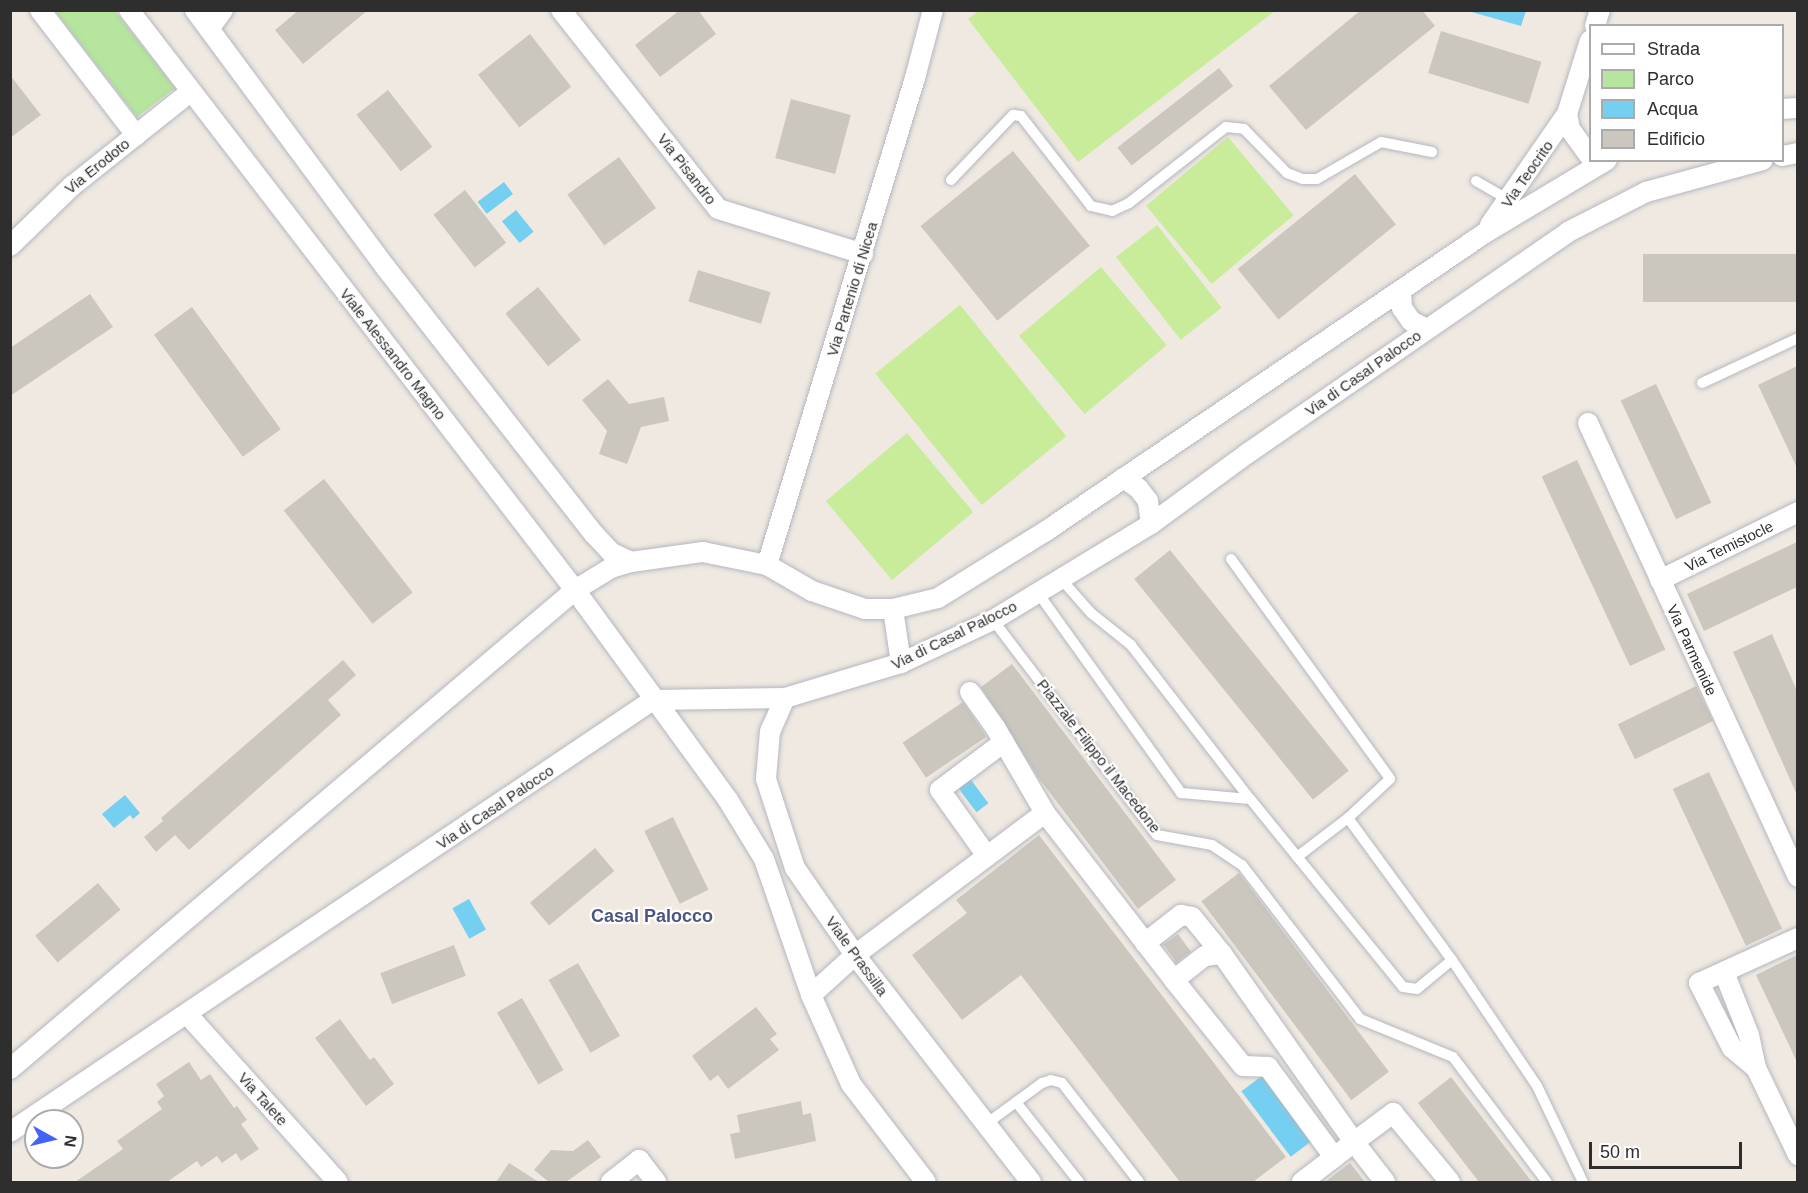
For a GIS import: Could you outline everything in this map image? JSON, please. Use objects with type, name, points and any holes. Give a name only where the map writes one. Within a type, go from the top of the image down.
[{"type":"street","points":[[40,10],[136,135]]},
{"type":"street","name":"Viale Alessandro Magno","points":[[129,10],[575,590],[653,700]]},
{"type":"street","points":[[195,10],[386,268],[594,534],[612,553],[631,562]]},
{"type":"street","points":[[209,29],[223,10]]},
{"type":"street","name":"Via Pisandro","points":[[561,10],[718,208],[863,254]]},
{"type":"street","name":"Via Partenio di Nicea","points":[[767,565],[863,254],[933,10]]},
{"type":"street","name":"Via Teocrito","points":[[1485,233],[1567,114],[1589,43]]},
{"type":"street","name":"Via Erodoto","points":[[10,246],[63,194],[190,92]]},
{"type":"street","name":"Via Teocrito","points":[[1567,114],[1570,129],[1589,151]]},
{"type":"street","points":[[10,1069],[575,590],[631,562],[702,552],[767,565],[812,591],[865,609],[893,609],[938,598],[1123,478],[1485,233],[1596,162]]},
{"type":"street","name":"Via di Casal Palocco","points":[[10,1132],[188,1015],[653,700],[785,698],[901,663],[993,620],[1151,524],[1568,232],[1646,192],[1723,164],[1742,162]]},
{"type":"street","points":[[1401,290],[1407,314],[1427,329]]},
{"type":"street","name":"Via Parmenide","points":[[1588,423],[1797,877]]},
{"type":"street","points":[[1123,478],[1138,488],[1148,501],[1151,524]]},
{"type":"street","name":"Via Temistocle","points":[[1660,580],[1797,512]]},
{"type":"street","points":[[893,609],[901,663]]},
{"type":"street","points":[[970,692],[1004,742],[1045,813],[1145,943],[1243,1066],[1268,1067],[1334,1157]]},
{"type":"street","name":"Viale Prassilla","points":[[785,698],[770,731],[766,779],[795,868],[855,956],[1031,1182]]},
{"type":"street","points":[[653,700],[728,800],[764,859],[811,995],[851,1084],[926,1182]]},
{"type":"street","points":[[987,856],[940,789],[1004,742]]},
{"type":"street","points":[[811,995],[855,956],[1045,813]]},
{"type":"street","points":[[1145,943],[1181,915],[1191,917],[1222,954],[1354,1142],[1385,1182]]},
{"type":"street","points":[[1756,1068],[1731,1048],[1700,983],[1797,938]]},
{"type":"street","points":[[1174,980],[1205,956],[1222,954]]},
{"type":"street","points":[[1724,972],[1749,1035],[1756,1068],[1797,1155]]},
{"type":"street","name":"Via Talete","points":[[188,1015],[338,1182]]},
{"type":"street","points":[[1302,1182],[1393,1113],[1450,1182]]},
{"type":"street","points":[[610,1182],[639,1160],[656,1182]]},
{"type":"lane","points":[[951,180],[1013,115],[1021,116],[1091,206],[1112,211],[1129,203],[1226,127],[1244,129],[1287,173],[1303,179],[1317,179],[1381,142],[1432,152]]},
{"type":"lane","points":[[1476,181],[1509,200]]},
{"type":"lane","points":[[1702,383],[1797,338]]},
{"type":"lane","points":[[1231,559],[1390,779],[1348,818],[1297,857]]},
{"type":"lane","points":[[1061,579],[1091,613],[1131,645],[1250,799],[1403,987],[1417,989],[1452,960]]},
{"type":"lane","points":[[1038,593],[1181,794],[1250,799]]},
{"type":"lane","name":"Piazzale Filippo il Macedone","points":[[993,620],[1157,835],[1212,845],[1242,865],[1360,1019],[1453,1057],[1547,1182]]},
{"type":"lane","points":[[1348,818],[1452,960],[1537,1086],[1583,1182]]},
{"type":"lane","points":[[986,1124],[1042,1083],[1051,1080],[1062,1083],[1140,1182]]},
{"type":"lane","points":[[1016,1102],[1079,1182]]},
{"type":"green space","points":[[980,10],[1275,11],[1078,162],[968,19]]},
{"type":"green space","points":[[55,11],[115,11],[175,88],[137,117]]},
{"type":"green space","points":[[1228,137],[1294,215],[1212,284],[1146,206]]},
{"type":"green space","points":[[1157,225],[1222,308],[1181,340],[1116,257]]},
{"type":"green space","points":[[1101,267],[1167,345],[1085,414],[1019,336]]},
{"type":"green space","points":[[960,305],[1066,436],[982,505],[875,374]]},
{"type":"green space","points":[[907,433],[973,512],[892,580],[826,501]]},
{"type":"water","points":[[1468,11],[1526,11],[1521,26]]},
{"type":"water","points":[[504,182],[513,194],[487,214],[478,202]]},
{"type":"water","points":[[516,210],[534,232],[520,243],[502,221]]},
{"type":"water","points":[[968,776],[988,803],[976,812],[956,785]]},
{"type":"water","points":[[125,795],[140,813],[133,819],[130,815],[114,828],[102,814]]},
{"type":"water","points":[[469,899],[486,930],[469,939],[452,908]]},
{"type":"water","points":[[1263,1075],[1312,1140],[1291,1157],[1241,1091]]},
{"type":"building","points":[[299,10],[368,10],[303,64],[275,30]]},
{"type":"building","points":[[680,10],[698,10],[716,34],[660,77],[635,45]]},
{"type":"building","points":[[1361,10],[1422,10],[1435,26],[1306,130],[1269,86]]},
{"type":"building","points":[[1441,31],[1541,62],[1529,104],[1428,73]]},
{"type":"building","points":[[530,34],[571,87],[519,127],[478,75]]},
{"type":"building","points":[[1219,68],[1233,86],[1132,166],[1117,147]]},
{"type":"building","points":[[10,75],[41,115],[10,138]]},
{"type":"building","points":[[388,90],[432,147],[401,171],[356,115]]},
{"type":"building","points":[[791,99],[851,115],[835,174],[775,158]]},
{"type":"building","points":[[1013,151],[1090,246],[997,321],[921,226]]},
{"type":"building","points":[[619,157],[656,208],[604,246],[567,195]]},
{"type":"building","points":[[1355,174],[1396,225],[1279,320],[1238,269]]},
{"type":"building","points":[[465,190],[506,243],[475,267],[433,215]]},
{"type":"building","points":[[1643,254],[1797,254],[1797,302],[1643,302]]},
{"type":"building","points":[[698,270],[771,292],[761,324],[688,302]]},
{"type":"building","points":[[538,287],[581,340],[548,366],[505,313]]},
{"type":"building","points":[[90,294],[113,327],[10,396],[10,348]]},
{"type":"building","points":[[192,307],[281,429],[243,457],[154,335]]},
{"type":"building","points":[[1797,366],[1797,468],[1758,385]]},
{"type":"building","points":[[608,379],[629,404],[664,397],[669,421],[641,427],[627,464],[599,454],[607,431],[582,400]]},
{"type":"building","points":[[1656,384],[1711,503],[1676,519],[1621,400]]},
{"type":"building","points":[[1577,460],[1665,649],[1630,666],[1542,476]]},
{"type":"building","points":[[324,479],[413,592],[372,624],[284,510]]},
{"type":"building","points":[[1797,542],[1797,587],[1704,631],[1687,594]]},
{"type":"building","points":[[1170,550],[1349,771],[1313,800],[1134,579]]},
{"type":"building","points":[[1772,634],[1797,691],[1797,795],[1733,652]]},
{"type":"building","points":[[343,660],[356,675],[328,700],[341,715],[189,850],[175,835],[156,852],[144,837],[163,821],[161,818]]},
{"type":"building","points":[[1012,664],[1176,880],[1138,909],[1038,777],[981,687]]},
{"type":"building","points":[[1696,686],[1713,721],[1635,759],[1618,724]]},
{"type":"building","points":[[963,702],[986,737],[926,778],[902,743]]},
{"type":"building","points":[[1709,772],[1782,929],[1746,946],[1673,789]]},
{"type":"building","points":[[673,817],[709,890],[680,904],[644,831]]},
{"type":"building","points":[[1039,835],[1286,1157],[1253,1182],[1180,1182],[1021,975],[962,1020],[912,955],[967,913],[956,900]]},
{"type":"building","points":[[595,848],[614,871],[549,926],[530,903]]},
{"type":"building","points":[[1239,873],[1389,1072],[1351,1100],[1201,901]]},
{"type":"building","points":[[98,883],[120,910],[58,963],[35,936]]},
{"type":"building","points":[[1178,934],[1191,952],[1176,962],[1163,945]]},
{"type":"building","points":[[454,945],[466,976],[392,1004],[380,973]]},
{"type":"building","points":[[1797,955],[1797,1062],[1756,975]]},
{"type":"building","points":[[578,963],[620,1036],[591,1053],[549,980]]},
{"type":"building","points":[[522,998],[564,1070],[538,1084],[497,1013]]},
{"type":"building","points":[[756,1007],[777,1034],[770,1039],[779,1050],[728,1089],[718,1075],[710,1081],[692,1056]]},
{"type":"building","points":[[340,1019],[370,1060],[374,1057],[394,1084],[366,1106],[315,1038]]},
{"type":"building","points":[[189,1062],[201,1080],[210,1074],[234,1108],[237,1106],[247,1120],[241,1124],[259,1149],[241,1161],[236,1153],[222,1163],[217,1156],[201,1167],[197,1161],[167,1182],[75,1182],[123,1149],[117,1141],[162,1109],[157,1102],[164,1096],[156,1084]]},
{"type":"building","points":[[1451,1077],[1532,1182],[1479,1182],[1418,1103]]},
{"type":"building","points":[[801,1101],[803,1115],[811,1113],[816,1141],[735,1159],[730,1134],[740,1132],[737,1115]]},
{"type":"building","points":[[588,1140],[601,1157],[566,1182],[549,1182],[534,1170],[551,1150],[573,1151]]},
{"type":"building","points":[[509,1163],[539,1182],[496,1182]]},
{"type":"building","points":[[1350,1163],[1365,1182],[1325,1182]]},
{"type":"district","name":"Casal Palocco","points":[[652,916]]}]
